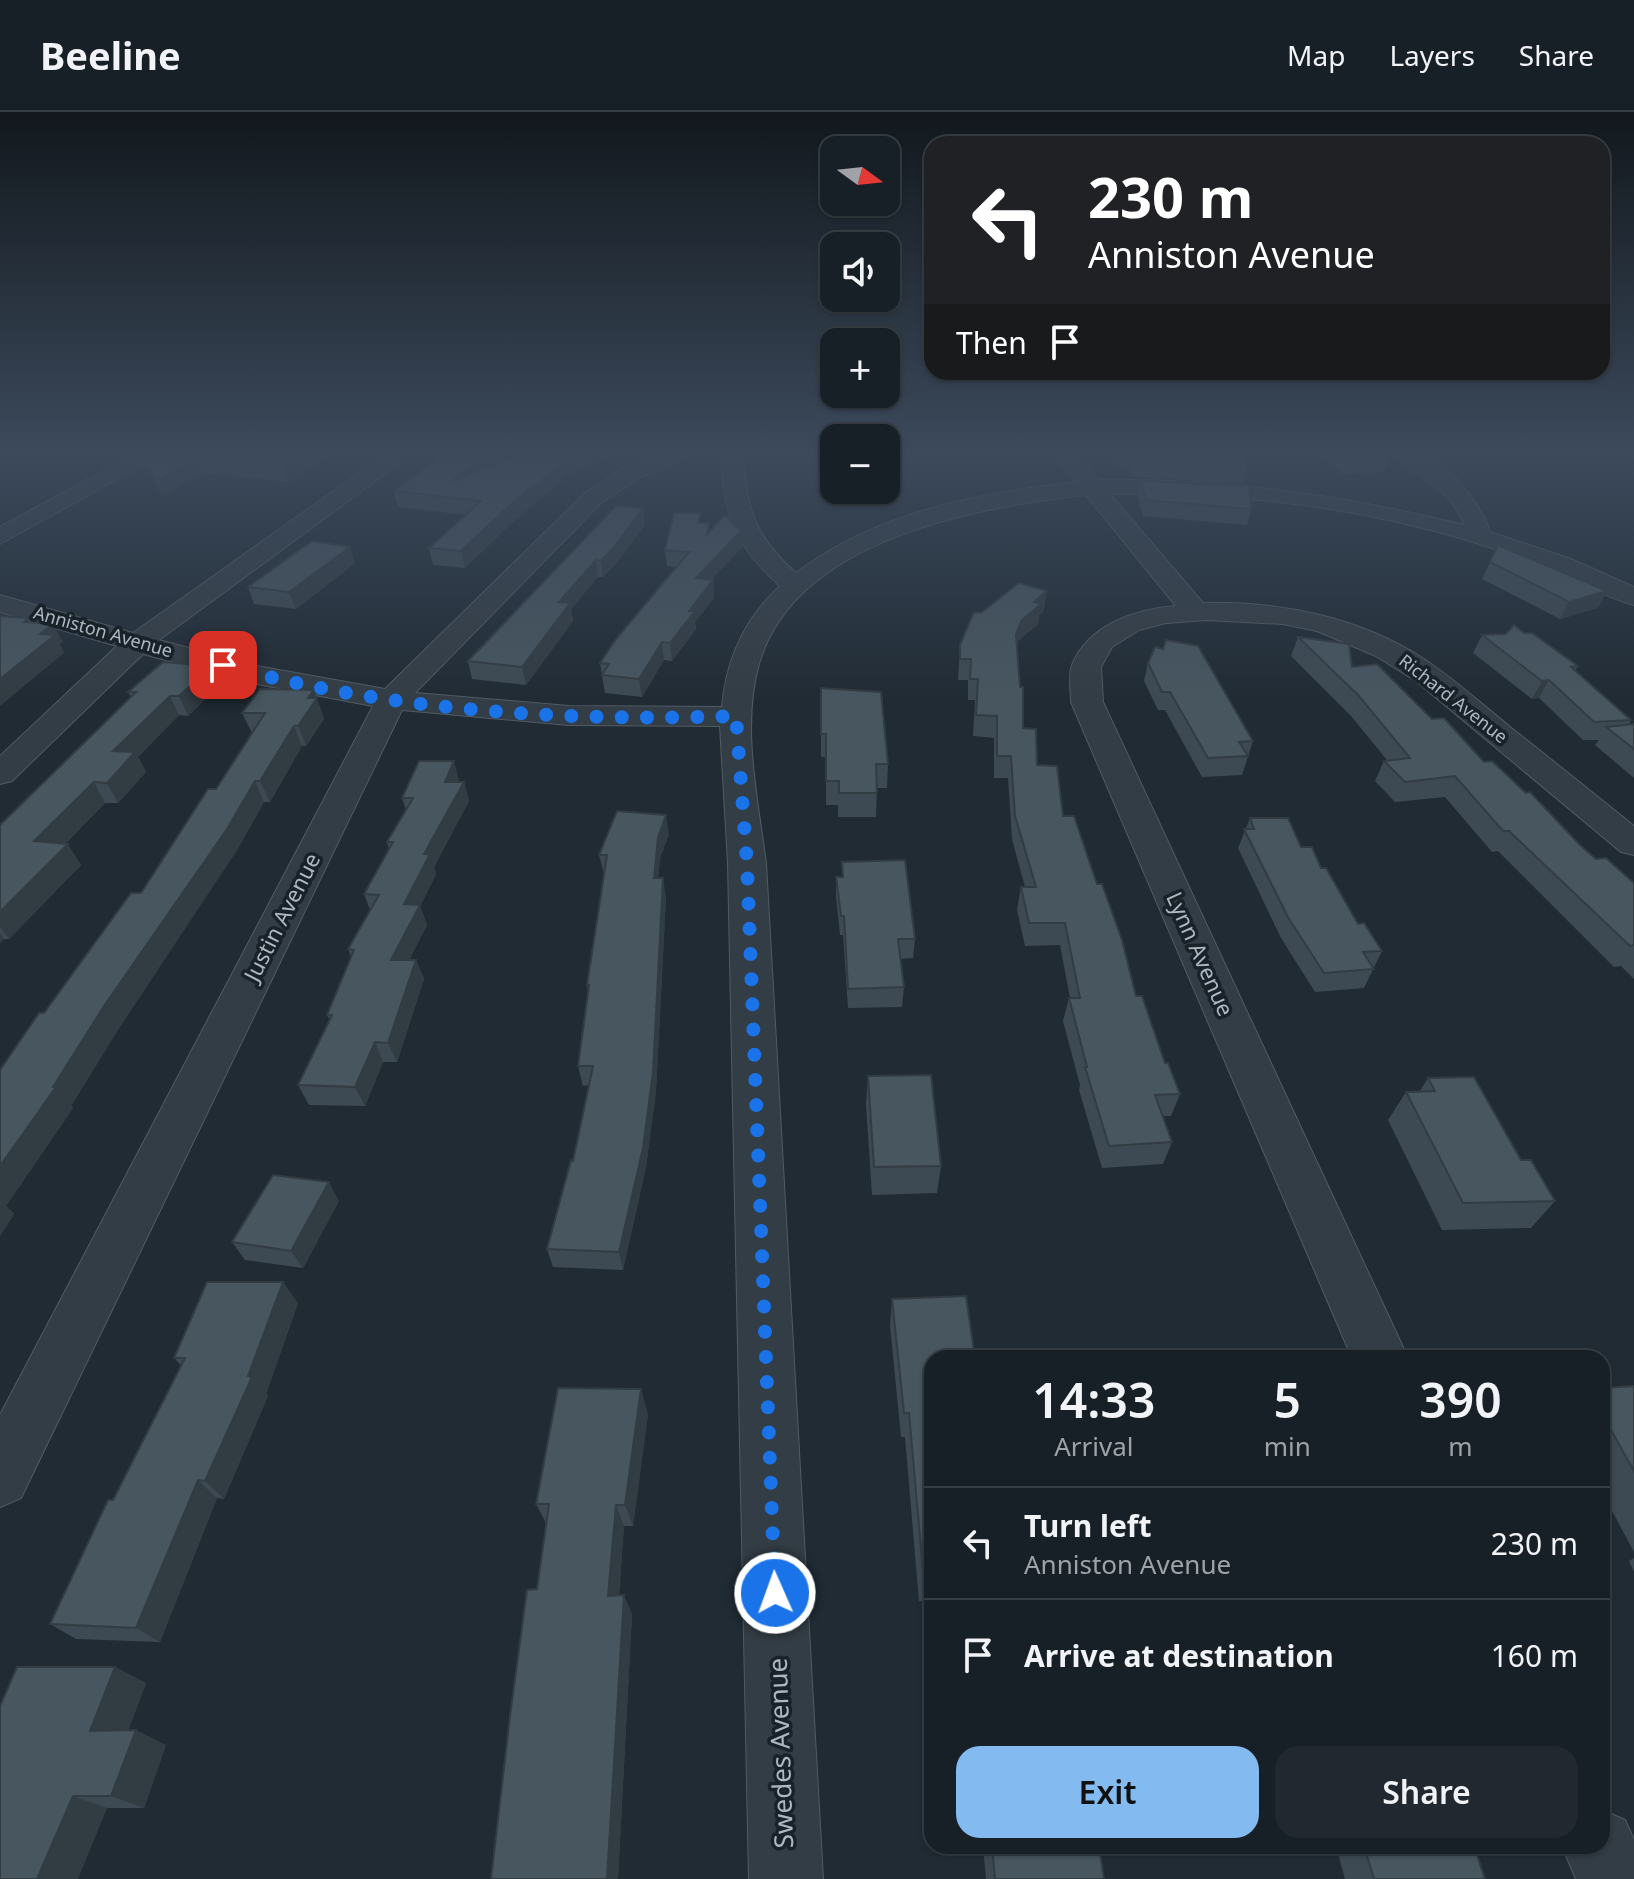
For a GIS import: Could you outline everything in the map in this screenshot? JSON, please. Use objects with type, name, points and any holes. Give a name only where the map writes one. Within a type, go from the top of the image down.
[{"type":"street","points":[[0,774],[138,642],[290,533]]},
{"type":"street","name":"Justin Avenue","points":[[0,1477],[392,699],[558,533]]},
{"type":"street","points":[[746,533],[759,553],[796,586]]},
{"type":"street","points":[[736,716],[739,674],[751,643],[769,615],[796,586],[846,551],[887,533]]},
{"type":"street","points":[[1130,533],[1195,611]]},
{"type":"street","points":[[1469,533],[1562,565],[1634,597]]},
{"type":"street","name":"Anniston Avenue","points":[[0,603],[252,673],[392,699],[528,713],[736,716]]},
{"type":"street","name":"Richard Avenue","points":[[1195,611],[1247,611],[1296,618],[1349,632],[1396,654],[1427,675],[1634,844]]},
{"type":"street","name":"Lynn Avenue","points":[[1195,611],[1144,620],[1102,641],[1089,657],[1082,684],[1093,716],[1376,1350]]},
{"type":"street","name":"Swedes Avenue","points":[[736,716],[747,863],[786,1879]]},
{"type":"street","points":[[1602,1854],[1613,1879]]},
{"type":"building","points":[[445,533],[480,533],[461,551],[429,548]]},
{"type":"building","points":[[590,533],[624,533],[559,602],[570,603],[522,667],[468,661]]},
{"type":"building","points":[[669,533],[739,533],[696,578],[713,580],[689,611],[695,611],[670,643],[662,642],[639,679],[602,675],[609,664],[600,663],[616,639],[689,552],[665,550]]},
{"type":"building","points":[[312,541],[350,547],[289,592],[248,587]]},
{"type":"building","points":[[1498,545],[1607,591],[1569,602],[1490,562]]},
{"type":"building","points":[[1019,583],[1047,591],[1034,602],[1041,604],[1021,621],[1016,635],[1020,687],[1023,687],[1023,728],[1036,729],[1037,765],[1057,766],[1063,816],[1074,816],[1097,884],[1102,884],[1122,940],[1136,996],[1142,996],[1165,1063],[1168,1063],[1180,1094],[1155,1095],[1172,1142],[1109,1146],[1085,1067],[1069,998],[1080,998],[1065,923],[1029,923],[1021,887],[1036,887],[1015,816],[1011,756],[997,756],[997,716],[976,715],[978,679],[970,679],[971,659],[960,659],[960,645],[974,612],[981,613]]},
{"type":"building","points":[[0,616],[53,624],[40,634],[55,635],[0,679]]},
{"type":"building","points":[[1514,625],[1524,633],[1532,633],[1578,666],[1571,667],[1631,720],[1594,722],[1549,680],[1542,681],[1482,635],[1506,634]]},
{"type":"building","points":[[1298,637],[1349,644],[1352,667],[1377,664],[1432,719],[1444,718],[1484,762],[1492,761],[1526,793],[1530,792],[1596,859],[1606,858],[1634,883],[1634,945],[1630,946],[1509,831],[1503,831],[1455,776],[1405,782],[1384,761],[1410,758],[1359,696]]},
{"type":"building","points":[[1166,640],[1198,646],[1253,741],[1239,742],[1248,756],[1208,758],[1170,692],[1162,692],[1148,663],[1155,647],[1163,649]]},
{"type":"building","points":[[163,662],[212,666],[179,696],[170,696],[113,751],[135,752],[107,783],[94,782],[34,841],[68,844],[0,912],[0,825],[136,692],[128,692]]},
{"type":"building","points":[[821,688],[881,692],[888,764],[876,764],[877,793],[839,793],[839,781],[826,781],[826,734],[821,734]]},
{"type":"building","points":[[260,689],[314,690],[308,698],[317,698],[298,726],[294,726],[260,781],[255,781],[227,829],[104,1006],[53,1087],[56,1087],[0,1166],[0,1070],[39,1013],[44,1013],[131,893],[141,893],[208,789],[216,789],[265,713],[242,713]]},
{"type":"building","points":[[1634,724],[1634,749],[1606,727]]},
{"type":"building","points":[[419,761],[454,761],[445,782],[464,782],[424,854],[430,854],[404,904],[420,905],[391,960],[416,960],[388,1043],[375,1042],[355,1087],[298,1085],[332,1015],[327,1015],[354,950],[348,949],[379,895],[364,894],[393,842],[387,842],[413,798],[402,798]]},
{"type":"building","points":[[617,811],[666,815],[658,838],[654,878],[663,878],[653,1072],[643,1148],[619,1252],[547,1249],[573,1161],[593,1066],[578,1066],[607,855],[599,855]]},
{"type":"building","points":[[1250,818],[1288,818],[1301,847],[1312,847],[1321,868],[1326,868],[1358,924],[1364,923],[1382,951],[1363,952],[1374,969],[1324,973],[1289,919],[1244,829],[1254,829]]},
{"type":"building","points":[[905,860],[915,939],[898,939],[904,987],[848,989],[844,916],[841,916],[836,877],[843,877],[842,862]]},
{"type":"building","points":[[931,1075],[941,1166],[874,1167],[868,1076]]},
{"type":"building","points":[[1474,1077],[1521,1160],[1531,1160],[1555,1201],[1463,1203],[1406,1092],[1435,1091],[1428,1078]]},
{"type":"building","points":[[273,1175],[329,1182],[291,1251],[232,1242]]},
{"type":"building","points":[[207,1282],[283,1282],[248,1376],[252,1377],[205,1481],[198,1480],[136,1628],[50,1624],[108,1500],[113,1500],[185,1358],[174,1358]]},
{"type":"building","points":[[966,1296],[974,1350],[924,1350],[924,1582],[909,1413],[904,1413],[892,1299]]},
{"type":"building","points":[[1634,1386],[1634,1471],[1610,1428],[1610,1388]]},
{"type":"building","points":[[558,1388],[641,1389],[625,1505],[616,1505],[608,1596],[624,1595],[607,1879],[491,1879],[527,1590],[537,1589],[549,1504],[536,1504]]},
{"type":"building","points":[[17,1667],[115,1667],[90,1731],[136,1730],[111,1796],[73,1796],[37,1879],[0,1879],[0,1706]]},
{"type":"building","points":[[993,1854],[1100,1854],[1104,1879],[995,1879]]},
{"type":"building","points":[[1366,1854],[1477,1854],[1485,1879],[1374,1879]]},
{"type":"route","points":[[223,665],[332,690],[467,708],[606,716],[736,716],[747,863],[775,1593]]}]
